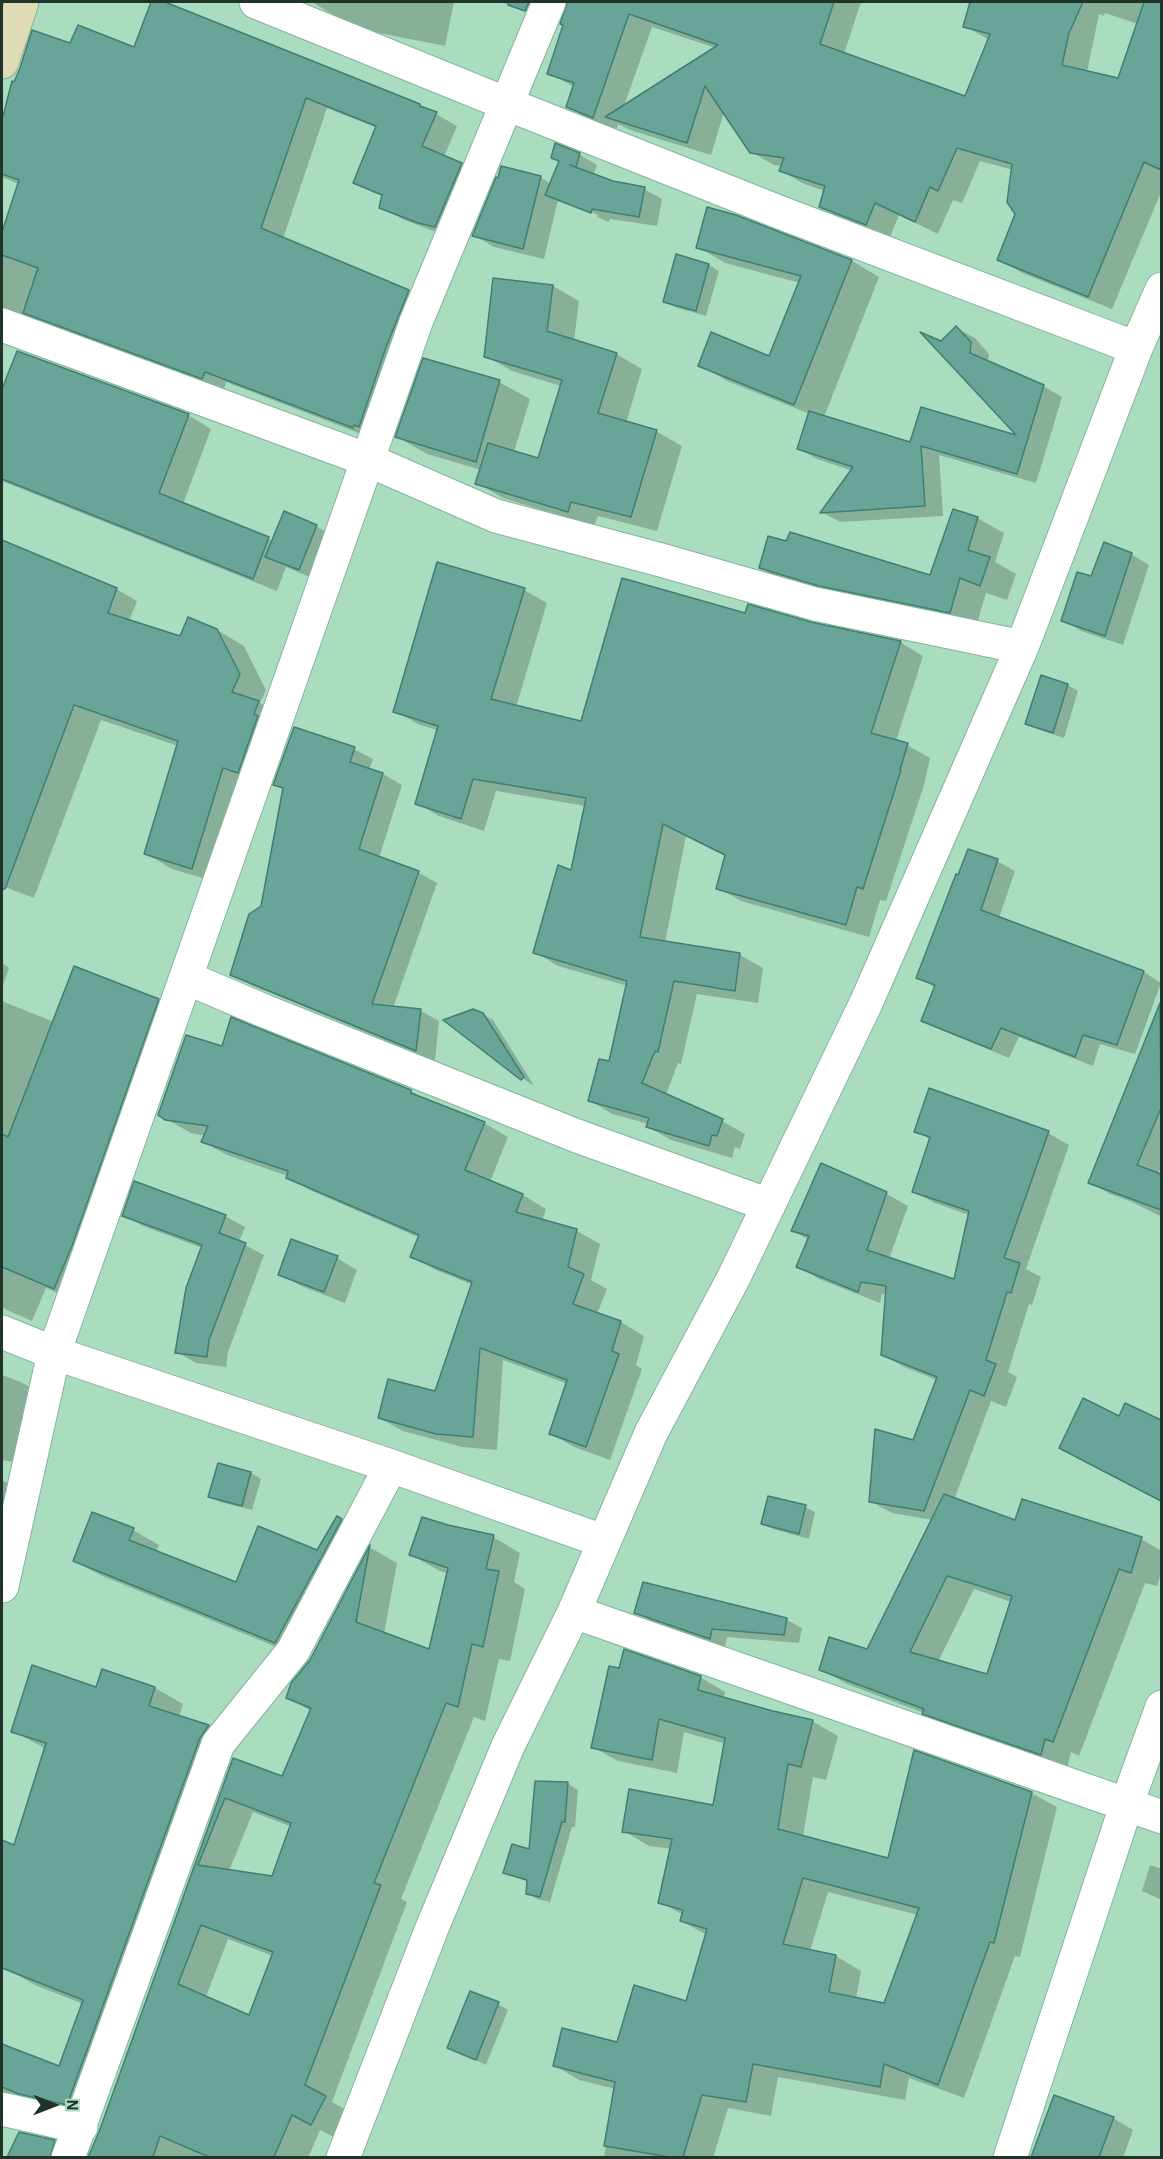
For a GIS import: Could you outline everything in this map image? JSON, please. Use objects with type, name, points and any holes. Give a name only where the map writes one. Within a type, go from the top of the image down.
[{"type":"street","points":[[2,62],[22,2]]},
{"type":"street","points":[[256,2],[784,214],[1136,348]]},
{"type":"street","points":[[2,1586],[54,1353],[416,322],[549,2]]},
{"type":"street","points":[[344,2157],[432,1928],[508,1746],[574,1612],[651,1433],[733,1279],[866,1003],[1022,647],[1136,348],[1161,289]]},
{"type":"street","points":[[2,326],[368,460],[496,516],[815,604],[1022,647]]},
{"type":"street","points":[[187,978],[576,1136],[769,1205]]},
{"type":"street","points":[[2,1332],[54,1353],[391,1466],[603,1541]]},
{"type":"street","points":[[68,2157],[81,2127],[218,1744],[293,1651],[391,1466]]},
{"type":"street","points":[[574,1612],[1161,1817]]},
{"type":"street","points":[[1010,2157],[1161,1707]]},
{"type":"street","points":[[2,2109],[81,2127]]},
{"type":"building","points":[[151,2],[165,2],[437,112],[422,146],[462,163],[435,227],[379,208],[382,195],[353,183],[376,126],[306,98],[261,228],[409,290],[386,347],[359,427],[354,425],[353,428],[205,372],[202,379],[23,313],[38,268],[2,255],[2,232],[19,180],[2,174],[2,120],[12,81],[14,82],[20,68],[32,30],[70,43],[78,25],[134,47]]},
{"type":"building","points":[[509,2],[529,2],[525,11],[508,5]]},
{"type":"building","points":[[567,2],[834,2],[820,44],[965,96],[990,34],[963,27],[970,2],[1083,2],[1069,33],[1062,65],[1118,78],[1144,2],[1161,2],[1161,170],[1144,162],[1088,297],[997,260],[1015,214],[1007,202],[1012,164],[957,148],[938,191],[930,187],[915,222],[875,203],[866,225],[819,207],[825,186],[779,171],[784,158],[750,153],[705,86],[687,143],[605,117],[718,45],[629,14],[593,118],[566,107],[574,83],[547,74],[563,25],[560,24]]},
{"type":"building","points":[[555,143],[580,153],[576,167],[570,165],[613,181],[645,187],[639,217],[592,209],[591,213],[545,195],[559,161],[551,158]]},
{"type":"building","points":[[501,166],[541,176],[523,249],[472,236],[496,177],[498,178]]},
{"type":"building","points":[[707,207],[736,215],[852,260],[794,405],[698,366],[711,332],[769,356],[801,276],[696,248]]},
{"type":"building","points":[[676,254],[709,264],[696,311],[663,302]]},
{"type":"building","points":[[493,278],[553,285],[547,331],[617,353],[598,413],[657,430],[631,517],[571,502],[568,512],[475,484],[488,443],[538,458],[562,380],[484,357]]},
{"type":"building","points":[[956,326],[971,342],[970,353],[1044,385],[1017,474],[921,446],[925,506],[820,513],[853,467],[797,449],[809,411],[910,442],[921,407],[1016,435],[920,332],[941,341]]},
{"type":"building","points":[[17,351],[189,414],[159,493],[269,537],[253,579],[2,479],[2,389]]},
{"type":"building","points":[[423,358],[500,380],[476,462],[395,437]]},
{"type":"building","points":[[953,509],[978,517],[968,550],[990,557],[980,586],[960,578],[950,613],[819,586],[759,568],[768,536],[786,541],[790,532],[930,575]]},
{"type":"building","points":[[284,511],[317,525],[299,570],[265,557]]},
{"type":"building","points":[[2,540],[117,588],[108,613],[180,636],[188,617],[217,629],[240,674],[232,692],[259,701],[254,714],[258,716],[238,773],[223,768],[192,869],[144,854],[178,741],[74,705],[5,889],[2,889]]},
{"type":"building","points":[[1104,542],[1132,553],[1105,636],[1061,621],[1077,572],[1091,576]]},
{"type":"building","points":[[437,562],[525,588],[491,699],[581,721],[622,578],[745,613],[748,604],[811,622],[901,641],[871,733],[908,743],[863,889],[857,887],[846,925],[716,889],[725,855],[663,824],[640,937],[740,953],[735,991],[674,981],[658,1052],[655,1051],[642,1083],[723,1119],[717,1136],[712,1135],[709,1146],[646,1127],[649,1118],[588,1101],[599,1059],[609,1061],[627,981],[533,953],[558,865],[571,870],[586,798],[473,779],[461,819],[415,804],[438,726],[393,712]]},
{"type":"building","points":[[1041,675],[1068,684],[1053,733],[1025,724]]},
{"type":"building","points":[[294,727],[355,747],[350,762],[383,773],[359,849],[419,871],[372,1004],[421,1009],[416,1051],[230,975],[249,914],[261,906],[283,788],[273,785]]},
{"type":"building","points":[[968,849],[998,859],[981,910],[1144,971],[1117,1045],[1083,1035],[1075,1057],[1001,1028],[991,1049],[921,1021],[935,985],[916,978]]},
{"type":"building","points":[[74,966],[159,999],[72,1246],[54,1289],[2,1267],[2,1134],[8,1137]]},
{"type":"building","points":[[1160,1003],[1161,1108],[1137,1165],[1161,1174],[1161,1210],[1088,1183]]},
{"type":"building","points":[[473,1009],[483,1013],[524,1077],[521,1080],[443,1020]]},
{"type":"building","points":[[231,1017],[485,1122],[465,1170],[523,1194],[516,1212],[577,1229],[568,1267],[584,1274],[573,1304],[621,1321],[612,1351],[619,1354],[586,1447],[549,1434],[567,1380],[480,1348],[473,1437],[436,1434],[378,1418],[388,1379],[435,1391],[472,1282],[410,1257],[419,1235],[286,1178],[288,1171],[201,1142],[208,1126],[165,1120],[158,1115],[186,1035],[222,1046]]},
{"type":"building","points":[[929,1088],[1049,1131],[1004,1258],[1020,1263],[1011,1293],[1007,1292],[986,1360],[996,1364],[984,1396],[970,1390],[924,1511],[869,1502],[875,1429],[913,1440],[937,1377],[881,1355],[886,1286],[861,1282],[858,1292],[796,1267],[809,1236],[791,1231],[821,1163],[887,1192],[867,1250],[954,1279],[969,1211],[912,1192],[930,1137],[914,1132]]},
{"type":"building","points":[[134,1181],[226,1215],[219,1233],[246,1243],[209,1340],[207,1357],[175,1353],[186,1288],[202,1245],[122,1216]]},
{"type":"building","points":[[291,1239],[338,1256],[324,1292],[278,1275]]},
{"type":"building","points":[[1083,1398],[1119,1416],[1125,1403],[1161,1420],[1161,1501],[1059,1448]]},
{"type":"building","points":[[218,1463],[251,1472],[242,1506],[208,1497]]},
{"type":"building","points":[[944,1494],[1015,1520],[1022,1499],[1142,1537],[1131,1573],[1119,1569],[1053,1742],[1045,1739],[1041,1755],[922,1714],[924,1709],[819,1670],[829,1637],[867,1649]],"holes":[[[947,1576],[1012,1596],[987,1674],[910,1652]]]},
{"type":"building","points":[[768,1496],[806,1505],[799,1534],[761,1524]]},
{"type":"building","points":[[92,1512],[134,1528],[129,1540],[236,1582],[258,1526],[317,1550],[337,1516],[342,1519],[275,1643],[73,1561]]},
{"type":"building","points":[[422,1517],[494,1535],[486,1569],[499,1571],[483,1647],[472,1644],[458,1707],[446,1703],[374,1883],[381,1885],[305,2085],[326,2096],[311,2125],[292,2115],[274,2157],[209,2157],[160,2136],[153,2157],[88,2157],[233,1758],[282,1776],[311,1708],[286,1698],[291,1683],[310,1660],[370,1545],[356,1622],[429,1649],[448,1568],[409,1555]],"holes":[[[225,1798],[291,1823],[272,1876],[198,1865]],[[201,1925],[273,1952],[249,2015],[178,1984]]]},
{"type":"building","points":[[643,1582],[787,1618],[784,1635],[712,1629],[710,1639],[634,1613]]},
{"type":"building","points":[[624,1649],[701,1676],[698,1690],[813,1720],[801,1767],[788,1764],[778,1829],[888,1858],[914,1750],[1032,1792],[994,1943],[990,1942],[938,2085],[884,2064],[880,2087],[753,2064],[746,2102],[702,2095],[683,2157],[669,2157],[604,2146],[615,2082],[553,2066],[562,2028],[617,2042],[634,1985],[686,2001],[707,1929],[680,1921],[683,1910],[658,1903],[672,1839],[622,1832],[629,1789],[713,1805],[725,1738],[659,1719],[652,1760],[591,1748],[609,1666],[619,1668]],"holes":[[[803,1878],[919,1908],[884,2003],[829,1992],[836,1955],[783,1944]]]},
{"type":"building","points":[[32,1665],[96,1687],[102,1669],[155,1687],[149,1706],[209,1725],[200,1738],[67,2105],[19,2094],[2,2087],[2,2044],[59,2066],[83,2000],[2,1968],[2,1840],[14,1845],[46,1743],[11,1732]]},
{"type":"building","points":[[535,1781],[568,1782],[565,1822],[562,1822],[540,1897],[526,1894],[527,1880],[503,1873],[512,1844],[529,1849]]},
{"type":"building","points":[[470,1991],[499,2002],[476,2060],[447,2048]]},
{"type":"building","points":[[1054,2095],[1114,2117],[1099,2157],[1031,2157]]},
{"type":"building","points":[[19,2132],[55,2140],[50,2157],[7,2157]]}]
